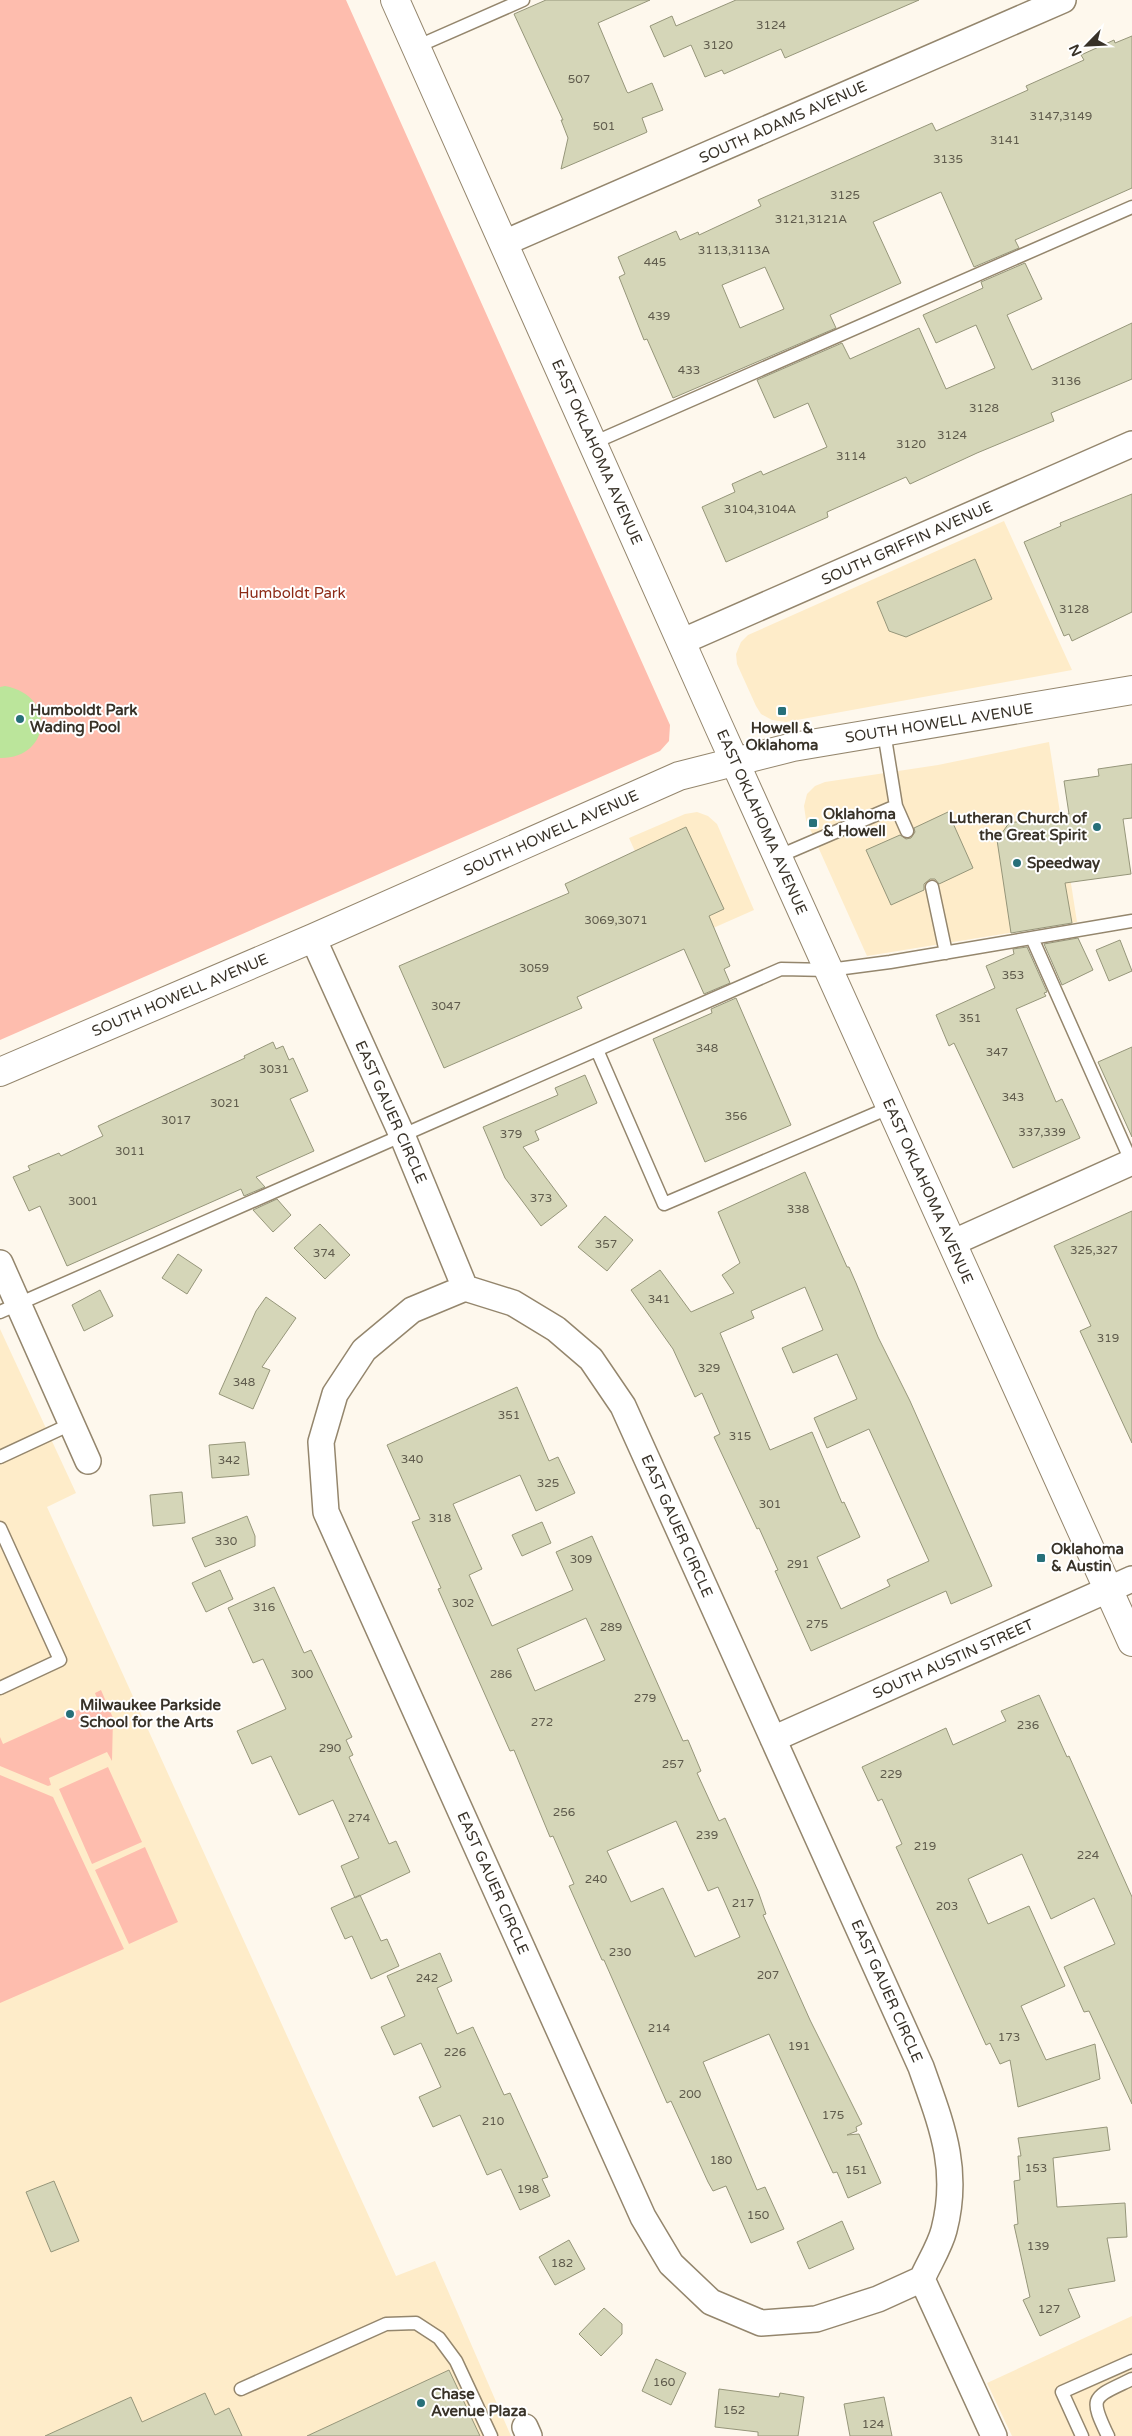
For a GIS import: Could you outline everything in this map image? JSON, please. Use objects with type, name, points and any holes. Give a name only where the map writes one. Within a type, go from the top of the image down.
[{"type":"main road","name":"EAST OKLAHOMA AVENUE","points":[[396,0],[777,857],[952,1243],[1120,1584],[1132,1642]]},
{"type":"main road","name":"SOUTH HOWELL AVENUE","points":[[0,1072],[313,938],[679,776],[793,747],[1132,690]]},
{"type":"street","name":"SOUTH ADAMS AVENUE","points":[[504,243],[1063,0]]},
{"type":"street","name":"SOUTH GRIFFIN AVENUE","points":[[681,642],[1132,444]]},
{"type":"street","name":"EAST GAUER CIRCLE","points":[[313,938],[402,1135],[465,1288]]},
{"type":"street","points":[[952,1243],[1132,1163]]},
{"type":"street","points":[[0,1263],[9,1308],[71,1424],[88,1461]]},
{"type":"street","name":"EAST GAUER CIRCLE","points":[[465,1288],[513,1303],[556,1329],[590,1359],[623,1406],[773,1739],[921,2067],[943,2130],[952,2182],[944,2231],[922,2279],[878,2299],[816,2319],[761,2323],[711,2302],[671,2264],[643,2217],[326,1512],[321,1442],[335,1394],[364,1350],[412,1310],[465,1288]]},
{"type":"street","name":"SOUTH AUSTIN STREET","points":[[773,1739],[1120,1584]]},
{"type":"street","points":[[922,2279],[994,2436]]},
{"type":"lane","points":[[416,47],[523,0]]},
{"type":"lane","points":[[593,443],[1132,207]]},
{"type":"lane","points":[[884,732],[896,806],[907,831]]},
{"type":"lane","points":[[777,857],[896,806]]},
{"type":"lane","points":[[932,887],[946,953]]},
{"type":"lane","points":[[9,1308],[781,968],[829,970],[946,953],[1132,921]]},
{"type":"lane","points":[[1032,938],[1132,1163]]},
{"type":"lane","points":[[597,1050],[664,1204],[891,1107]]},
{"type":"lane","points":[[0,1458],[71,1424]]},
{"type":"lane","points":[[0,1528],[60,1660],[0,1688]]},
{"type":"lane","points":[[241,2389],[386,2324],[416,2323],[439,2338],[456,2361],[491,2436]]},
{"type":"lane","points":[[1082,2436],[1062,2392],[1132,2361]]},
{"type":"lane","points":[[1108,2436],[1095,2409],[1096,2400],[1102,2394],[1132,2379]]},
{"type":"shaded area","points":[[1004,521],[1072,670],[786,722],[772,720],[761,714],[737,664],[736,654],[741,642],[748,635]]},
{"type":"shaded area","name":"Humboldt Park Wading Pool","points":[[5,686],[22,692],[34,702],[40,713],[41,726],[38,738],[29,749],[17,756],[0,758],[0,687]]},
{"type":"shaded area","points":[[1049,742],[1077,922],[867,956],[806,820],[804,806],[807,794],[815,786],[825,782],[938,765]]},
{"type":"shaded area","points":[[697,812],[708,816],[717,824],[754,910],[677,944],[629,838],[685,814]]},
{"type":"shaded area","points":[[0,1329],[76,1493],[47,1507],[396,2276],[435,2261],[511,2436],[0,2436]]},
{"type":"shaded area","points":[[1132,2316],[1132,2436],[1012,2436],[987,2383]]},
{"type":"green space","name":"Humboldt Park","points":[[0,0],[346,0],[670,725],[669,741],[660,751],[0,1040]]},
{"type":"green space","points":[[101,1690],[113,1718],[112,1761],[107,1752],[49,1778],[51,1785],[48,1786],[0,1766],[0,1737],[3,1744],[98,1701],[95,1693]]},
{"type":"green space","points":[[108,1767],[142,1842],[92,1864],[59,1789]]},
{"type":"green space","points":[[0,1775],[53,1797],[124,1949],[0,2003]]},
{"type":"green space","points":[[145,1847],[178,1922],[129,1944],[95,1870]]},
{"type":"building","points":[[546,0],[650,0],[598,23],[627,92],[652,83],[663,110],[642,118],[647,132],[561,169],[568,138],[561,120],[563,120],[514,14]]},
{"type":"building","points":[[736,0],[919,0],[785,58],[781,49],[724,74],[722,70],[705,77],[691,45],[664,57],[650,26],[672,16],[676,26]]},
{"type":"building","points":[[1132,36],[1132,188],[1015,240],[1019,248],[974,267],[941,192],[873,222],[901,283],[830,315],[836,328],[673,398],[647,339],[644,340],[619,277],[625,274],[618,257],[676,231],[680,240],[698,232],[699,235],[761,206],[758,200],[932,123],[936,131],[1028,90],[1026,86],[1084,60],[1081,55],[1114,40],[1115,43]],"holes":[[[765,267],[784,309],[740,328],[722,285]]]},
{"type":"building","points":[[1025,263],[1042,299],[1007,315],[1032,370],[1132,323],[1132,379],[1051,413],[1054,421],[977,453],[910,484],[906,477],[827,512],[828,517],[726,562],[702,507],[735,492],[732,484],[761,471],[763,475],[827,447],[808,403],[774,418],[757,380],[842,343],[850,359],[919,328],[946,389],[995,368],[976,325],[936,343],[923,315],[983,288],[981,282]]},
{"type":"building","points":[[1132,494],[1132,612],[1072,641],[1069,634],[1064,636],[1024,542],[1061,526],[1060,523]]},
{"type":"building","points":[[975,559],[992,599],[906,637],[889,631],[877,602]]},
{"type":"building","points":[[1132,764],[1132,818],[1123,819],[1131,874],[1065,883],[1072,923],[1011,933],[997,840],[1009,823],[1069,814],[1064,781],[1099,776],[1098,769]]},
{"type":"building","points":[[948,812],[973,868],[939,884],[935,879],[930,879],[924,884],[924,890],[891,905],[866,850],[900,835],[906,839],[911,838],[915,832],[914,828]]},
{"type":"building","points":[[686,827],[724,909],[709,916],[730,966],[724,969],[730,983],[704,994],[684,949],[577,997],[582,1008],[444,1068],[399,966],[569,893],[565,884]]},
{"type":"building","points":[[1078,938],[1093,970],[1062,985],[1044,944]]},
{"type":"building","points":[[1120,940],[1132,971],[1109,981],[1096,950]]},
{"type":"building","points":[[1027,947],[1047,992],[1044,993],[1046,996],[1016,1009],[1056,1102],[1062,1099],[1080,1138],[1013,1168],[954,1043],[949,1046],[936,1015],[995,988],[986,966],[1014,954],[1013,949]]},
{"type":"building","points":[[736,998],[791,1125],[705,1162],[653,1039],[712,1013],[711,1009]]},
{"type":"building","points":[[273,1042],[276,1049],[283,1046],[289,1060],[293,1058],[308,1091],[290,1099],[314,1151],[256,1177],[265,1187],[244,1196],[241,1189],[67,1266],[40,1206],[29,1211],[13,1177],[30,1170],[28,1166],[59,1153],[61,1156],[103,1136],[98,1126],[245,1058],[244,1056]]},
{"type":"building","points":[[1132,1047],[1132,1137],[1098,1062]]},
{"type":"building","points":[[585,1075],[597,1103],[535,1131],[539,1140],[523,1147],[567,1206],[541,1226],[505,1178],[483,1127],[558,1095],[555,1088]]},
{"type":"building","points":[[805,1172],[992,1586],[951,1604],[946,1591],[811,1651],[775,1571],[778,1570],[759,1528],[757,1529],[714,1437],[720,1434],[702,1393],[695,1397],[673,1349],[631,1290],[660,1270],[691,1312],[734,1293],[722,1275],[740,1263],[718,1212]],"holes":[[[805,1287],[823,1330],[782,1348],[793,1373],[837,1354],[857,1399],[814,1418],[827,1448],[869,1429],[929,1561],[887,1580],[890,1586],[841,1609],[817,1557],[860,1537],[844,1502],[842,1503],[812,1432],[770,1450],[720,1333],[754,1318],[751,1311]]]},
{"type":"building","points":[[277,1199],[291,1215],[273,1232],[253,1210]]},
{"type":"building","points":[[1132,1211],[1132,1443],[1080,1331],[1091,1326],[1054,1246]]},
{"type":"building","points":[[605,1216],[633,1240],[607,1271],[578,1247]]},
{"type":"building","points":[[320,1224],[350,1255],[325,1279],[294,1248]]},
{"type":"building","points":[[178,1254],[202,1270],[187,1294],[162,1278]]},
{"type":"building","points":[[100,1290],[113,1316],[84,1331],[72,1305]]},
{"type":"building","points":[[266,1297],[296,1318],[262,1367],[270,1370],[253,1409],[219,1394],[256,1311]]},
{"type":"building","points":[[517,1387],[549,1461],[558,1457],[575,1493],[536,1511],[520,1475],[453,1504],[482,1569],[469,1575],[492,1626],[573,1590],[556,1552],[592,1536],[683,1741],[688,1740],[701,1771],[697,1773],[719,1821],[725,1818],[758,1891],[766,1914],[763,1915],[810,2020],[862,2124],[856,2127],[857,2131],[847,2135],[859,2134],[881,2183],[848,2198],[837,2172],[833,2173],[769,2034],[703,2062],[757,2190],[765,2187],[784,2229],[751,2243],[726,2186],[713,2191],[671,2101],[667,2103],[569,1886],[574,1884],[553,1836],[550,1837],[514,1750],[510,1751],[438,1589],[441,1588],[412,1522],[420,1519],[387,1445]],"holes":[[[586,1618],[605,1660],[535,1691],[517,1649]],[[676,1821],[708,1891],[718,1887],[740,1937],[695,1957],[663,1888],[631,1902],[607,1851]]]},
{"type":"building","points":[[245,1442],[249,1475],[212,1478],[209,1445]]},
{"type":"building","points":[[182,1492],[185,1523],[153,1526],[150,1495]]},
{"type":"building","points":[[247,1516],[255,1536],[255,1546],[205,1567],[192,1538]]},
{"type":"building","points":[[542,1522],[551,1543],[522,1556],[512,1535]]},
{"type":"building","points":[[220,1570],[233,1599],[206,1612],[192,1583]]},
{"type":"building","points":[[274,1587],[304,1653],[311,1650],[352,1737],[346,1740],[353,1755],[349,1757],[389,1844],[396,1841],[410,1872],[355,1898],[341,1866],[359,1858],[333,1800],[299,1815],[271,1756],[252,1764],[237,1731],[286,1709],[263,1659],[253,1663],[228,1608]]},
{"type":"building","points":[[1039,1695],[1067,1757],[1069,1756],[1132,1897],[1132,2104],[1089,2011],[1084,2012],[1064,1967],[1115,1944],[1094,1898],[1051,1919],[1022,1854],[968,1879],[988,1924],[1029,1906],[1065,1986],[1021,2006],[1046,2060],[1095,2044],[1100,2079],[1018,2107],[1010,2060],[1000,2064],[990,2043],[986,2045],[896,1847],[902,1844],[882,1799],[878,1801],[862,1767],[946,1728],[953,1745],[1006,1721],[1001,1711]]},
{"type":"building","points":[[360,1895],[381,1941],[387,1939],[399,1966],[371,1979],[352,1936],[345,1939],[331,1908]]},
{"type":"building","points":[[440,1953],[452,1981],[437,1988],[457,2034],[473,2027],[504,2095],[510,2093],[548,2177],[542,2179],[550,2196],[520,2210],[501,2169],[487,2175],[460,2115],[433,2127],[419,2097],[441,2087],[421,2043],[394,2055],[381,2027],[405,2016],[387,1976]]},
{"type":"building","points":[[1107,2127],[1110,2150],[1053,2158],[1057,2207],[1125,2203],[1127,2237],[1107,2238],[1115,2281],[1068,2289],[1080,2317],[1040,2336],[1023,2300],[1030,2297],[1014,2225],[1018,2224],[1014,2181],[1020,2180],[1018,2156],[1021,2156],[1018,2138]]},
{"type":"building","points":[[54,2181],[79,2241],[51,2252],[26,2192]]},
{"type":"building","points":[[842,2221],[854,2249],[809,2269],[797,2242]]},
{"type":"building","points":[[569,2240],[585,2269],[555,2285],[539,2257]]},
{"type":"building","points":[[604,2308],[622,2324],[622,2334],[601,2356],[579,2334]]},
{"type":"building","points":[[656,2359],[686,2373],[671,2405],[642,2391]]},
{"type":"building","name":"Chase Avenue Plaza","points":[[449,2370],[480,2436],[307,2436]]},
{"type":"building","points":[[719,2389],[779,2397],[780,2393],[804,2397],[798,2436],[758,2436],[758,2432],[715,2427]]},
{"type":"building","points":[[205,2393],[215,2415],[229,2408],[242,2436],[45,2436],[131,2397],[142,2422]]},
{"type":"building","points":[[884,2397],[892,2436],[850,2436],[844,2404]]},
{"type":"place","name":"Howell & Oklahoma","points":[[782,711]]},
{"type":"place","name":"Humboldt Park Wading Pool","points":[[20,719]]},
{"type":"place","name":"Oklahoma & Howell","points":[[813,823]]},
{"type":"place","name":"Lutheran Church of the Great Spirit","points":[[1097,827]]},
{"type":"place","name":"Speedway","points":[[1017,863]]},
{"type":"place","name":"Oklahoma & Austin","points":[[1041,1558]]},
{"type":"place","name":"Milwaukee Parkside School for the Arts","points":[[70,1714]]},
{"type":"place","name":"Chase Avenue Plaza","points":[[421,2403]]}]
